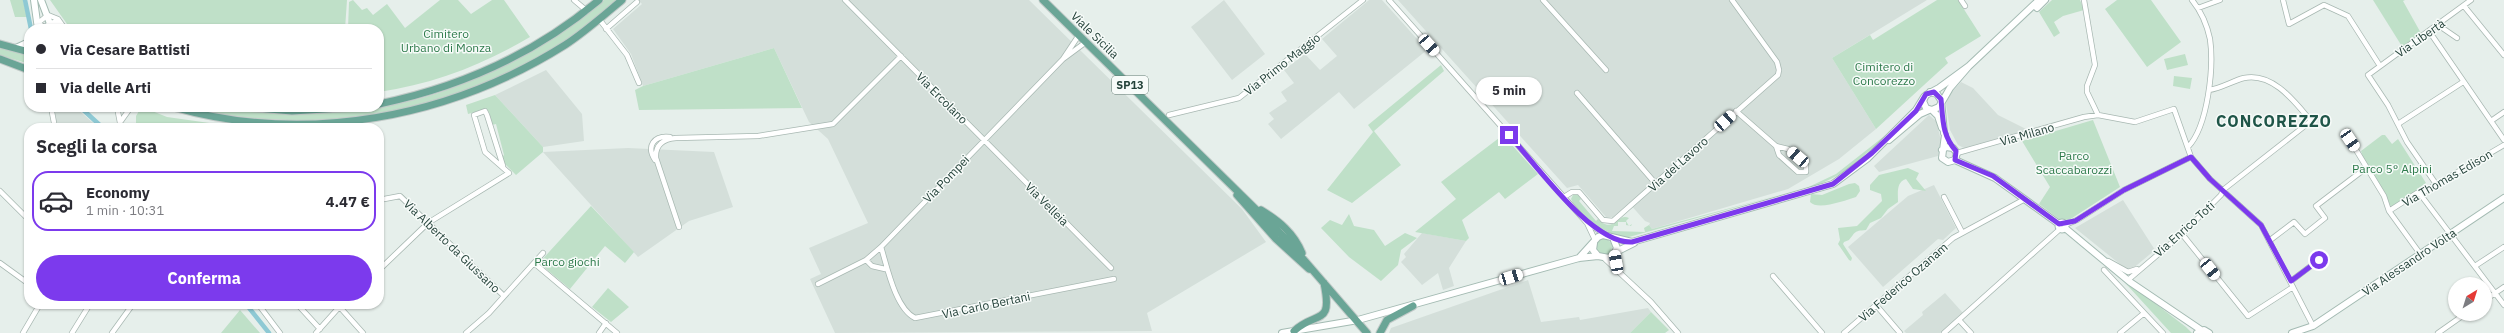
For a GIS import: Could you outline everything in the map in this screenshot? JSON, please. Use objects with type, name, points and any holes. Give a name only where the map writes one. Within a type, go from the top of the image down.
[{"type":"main road","points":[[34,0],[38,24]]},
{"type":"main road","points":[[41,0],[50,24]]},
{"type":"main road","points":[[384,103],[433,91],[495,67],[533,48],[587,11],[599,0]]},
{"type":"main road","points":[[336,123],[391,115],[445,102],[496,83],[566,44],[622,0]]},
{"type":"main road","name":"Viale Sicilia","points":[[1043,0],[1251,204],[1274,234],[1285,238],[1303,257],[1315,274]]},
{"type":"main road","points":[[1872,153],[1916,111],[1924,97],[1969,66],[2039,0]]},
{"type":"main road","points":[[2019,20],[2045,0]]},
{"type":"main road","points":[[0,44],[24,50]]},
{"type":"main road","points":[[16,48],[24,44]]},
{"type":"main road","points":[[0,59],[24,68]]},
{"type":"main road","points":[[1579,258],[1594,241],[1606,235],[1628,242],[1824,188],[1843,178],[1920,114],[1938,108],[1969,66]]},
{"type":"main road","points":[[1930,92],[1938,95],[1941,102],[1945,134],[1942,150],[1943,160],[1948,162],[1955,160],[1991,175],[2062,226],[2105,259],[2128,280],[2190,324],[2198,332],[2209,333]]},
{"type":"main road","points":[[1924,97],[1924,104],[1938,116],[1951,147],[1956,153],[1955,160]]},
{"type":"main road","points":[[197,112],[226,118],[273,123]]},
{"type":"main road","points":[[1942,150],[1951,147]]},
{"type":"main road","name":"Viale Sicilia","points":[[1216,171],[1274,234],[1324,283],[1358,320]]},
{"type":"main road","name":"Via Alessandro Volta","points":[[2292,333],[2313,326],[2504,198]]},
{"type":"main road","points":[[1251,204],[1285,227],[1299,246],[1303,257]]},
{"type":"main road","points":[[1278,224],[1285,227],[1288,233],[1285,238],[1274,234],[1278,224]]},
{"type":"main road","points":[[1594,241],[1593,250],[1598,256],[1605,259],[1653,236]]},
{"type":"main road","points":[[1613,238],[1617,244],[1615,253]]},
{"type":"main road","points":[[1282,333],[1358,320],[1413,306],[1579,258],[1598,256]]},
{"type":"main road","points":[[1294,331],[1316,320],[1325,312],[1328,302],[1324,283]]},
{"type":"main road","points":[[1380,333],[1387,320],[1413,306]]},
{"type":"main road","name":"SP13","points":[[1358,320],[1367,333]]},
{"type":"main road","points":[[2313,326],[2316,333]]},
{"type":"street","points":[[574,0],[587,11]]},
{"type":"street","name":"Via Ercolano","points":[[845,0],[984,140]]},
{"type":"street","name":"Via Primo Maggio","points":[[1169,115],[1239,98],[1363,0]]},
{"type":"street","points":[[1389,0],[1586,222],[1606,235]]},
{"type":"street","points":[[1543,0],[1606,70]]},
{"type":"street","name":"Via del Lavoro","points":[[1564,197],[1572,192],[1579,192],[1601,218],[1609,222],[1619,218],[1736,111],[1776,77],[1779,70],[1777,62],[1732,0]]},
{"type":"street","points":[[1961,0],[1965,6]]},
{"type":"street","points":[[2084,0],[2095,65],[2087,86],[2087,92],[2098,115],[2136,122],[2174,109],[2191,157],[2223,190],[2257,219],[2291,281],[2313,326]]},
{"type":"street","points":[[2188,147],[2192,142],[2204,113],[2209,90],[2210,40],[2198,8],[2192,0]]},
{"type":"street","points":[[2198,8],[2220,0]]},
{"type":"street","points":[[2283,0],[2289,24],[2324,5],[2348,16],[2380,66]]},
{"type":"street","name":"Via Libertà","points":[[2398,124],[2368,75],[2471,0]]},
{"type":"street","points":[[606,29],[637,2]]},
{"type":"street","points":[[2464,6],[2504,55]]},
{"type":"street","points":[[40,24],[48,15],[58,20],[61,24]]},
{"type":"street","points":[[599,19],[627,55],[639,83]]},
{"type":"street","points":[[2438,25],[2457,38]]},
{"type":"street","points":[[2429,31],[2504,140]]},
{"type":"street","name":"Via Pompei","points":[[1063,59],[1079,35]]},
{"type":"street","name":"Via Pompei","points":[[818,284],[866,260],[881,247],[1063,59],[1086,42]]},
{"type":"street","points":[[679,227],[658,166],[651,154],[653,142],[661,137],[758,136],[833,124],[901,56]]},
{"type":"street","points":[[2209,90],[2256,77],[2286,92],[2311,121],[2223,190]]},
{"type":"street","points":[[2436,184],[2407,142],[2398,124],[2464,82]]},
{"type":"street","points":[[1576,93],[1656,184]]},
{"type":"street","points":[[384,265],[428,223],[509,173],[503,166],[485,152],[474,114],[485,111],[488,115],[503,166]]},
{"type":"street","points":[[1736,111],[1776,146],[1790,150],[1806,165],[1807,171],[1804,173],[1798,172],[1779,155],[1776,146]]},
{"type":"street","points":[[52,112],[54,123]]},
{"type":"street","points":[[118,112],[121,123]]},
{"type":"street","points":[[122,123],[128,112]]},
{"type":"street","points":[[2491,121],[2504,112]]},
{"type":"street","name":"Via Milano","points":[[1956,153],[2098,115]]},
{"type":"street","name":"Via Velleia","points":[[984,140],[1111,268]]},
{"type":"street","points":[[2350,140],[2384,196],[2389,211],[2421,255]]},
{"type":"street","name":"Via Thomas Edison","points":[[2389,211],[2417,193],[2420,194],[2478,161],[2504,144]]},
{"type":"street","points":[[1944,333],[2062,226],[2077,220],[2124,190],[2191,157]]},
{"type":"street","points":[[2270,241],[2294,222],[2305,234],[2325,218],[2316,206],[2366,168]]},
{"type":"street","name":"Via Enrico Toti","points":[[2128,280],[2142,266],[2182,234],[2222,195],[2223,190]]},
{"type":"street","points":[[0,191],[24,215]]},
{"type":"street","points":[[2420,194],[2450,235],[2496,292],[2504,305]]},
{"type":"street","name":"Via Alberto da Giussano","points":[[384,199],[400,196],[504,296]]},
{"type":"street","points":[[1944,196],[1962,232]]},
{"type":"street","name":"Via Federico Ozanam","points":[[1844,333],[1962,232],[2025,199]]},
{"type":"street","points":[[1586,222],[1594,241]]},
{"type":"street","points":[[2182,234],[2248,316],[2293,287]]},
{"type":"street","name":"Via Carlo Bertani","points":[[881,247],[885,269],[905,309],[911,316],[920,318],[1114,279]]},
{"type":"street","points":[[2475,266],[2504,247]]},
{"type":"street","points":[[468,332],[504,296],[543,253]]},
{"type":"street","points":[[1615,253],[1617,270]]},
{"type":"street","points":[[2291,281],[2324,256]]},
{"type":"street","points":[[1605,259],[1622,274],[1678,333]]},
{"type":"street","name":"Via Enrico Toti","points":[[2105,259],[2128,272],[2142,266]]},
{"type":"street","points":[[866,260],[872,266],[885,269]]},
{"type":"street","points":[[0,263],[24,280]]},
{"type":"street","points":[[534,263],[617,333]]},
{"type":"street","points":[[2104,270],[2143,314],[2163,333]]},
{"type":"street","points":[[1773,276],[1822,333]]},
{"type":"street","points":[[2492,295],[2504,288]]},
{"type":"street","points":[[1876,305],[1900,333]]},
{"type":"street","points":[[23,333],[37,309]]},
{"type":"street","points":[[72,333],[87,309]]},
{"type":"street","points":[[112,333],[129,309]]},
{"type":"street","points":[[262,309],[280,333]]},
{"type":"street","points":[[302,309],[320,328]]},
{"type":"street","points":[[316,333],[336,309]]},
{"type":"street","points":[[342,309],[363,333]]},
{"type":"street","points":[[2120,333],[2143,314]]},
{"type":"street","points":[[1959,320],[1971,333]]},
{"type":"street","points":[[2438,333],[2455,321]]},
{"type":"street","points":[[599,333],[606,323]]},
{"type":"shaded area","points":[[638,0],[1029,0],[1242,209],[1266,242],[1147,313],[1152,331],[835,333],[810,279],[821,274],[809,248],[868,223],[828,139],[809,122],[774,48],[643,86],[631,54],[613,29],[642,4]]},
{"type":"shaded area","points":[[1224,0],[1265,54],[1232,80],[1191,27]]},
{"type":"shaded area","points":[[1369,0],[1382,0],[1427,50],[1354,109],[1339,92],[1281,139],[1268,124],[1274,119],[1269,113],[1287,101],[1281,92],[1294,83],[1284,70],[1305,54],[1320,70],[1337,56],[1322,39]]},
{"type":"shaded area","points":[[1398,0],[1927,0],[1832,58],[1876,129],[1839,159],[1788,189],[1652,229],[1649,225],[1650,223],[1645,221],[1629,203],[1613,217],[1606,217],[1578,185],[1567,188]]},
{"type":"shaded area","points":[[546,70],[582,114],[584,141],[543,147],[495,95]]},
{"type":"shaded area","points":[[1961,82],[1973,88],[1998,115],[2028,130],[1964,148],[1958,145],[1950,130],[1946,104],[1950,94]]},
{"type":"shaded area","points":[[55,112],[81,112],[93,123],[56,123]]},
{"type":"shaded area","points":[[1929,115],[1936,121],[1941,140],[1938,156],[1879,172],[1874,166]]},
{"type":"shaded area","points":[[628,148],[714,152],[733,207],[689,221],[638,257],[543,152]]},
{"type":"shaded area","points":[[1934,185],[1956,228],[1943,240],[1938,239],[1883,287],[1848,247],[1908,196]]},
{"type":"shaded area","points":[[2123,200],[2155,250],[2131,270],[2126,269],[2075,228]]},
{"type":"shaded area","points":[[1422,233],[1466,241],[1449,268],[1454,286],[1443,290],[1438,273],[1422,285],[1401,262],[1406,257],[1404,254]]},
{"type":"shaded area","points":[[1528,280],[1541,322],[1579,317],[1580,320],[1648,308],[1651,312],[1630,333],[1389,333],[1391,328]]},
{"type":"shaded area","points":[[1945,293],[1963,313],[1940,333],[1906,333],[1904,331],[1923,315],[1922,312]]},
{"type":"green space","points":[[10,0],[23,0],[27,17],[15,17]]},
{"type":"green space","points":[[50,0],[347,0],[345,24],[67,24]]},
{"type":"green space","name":"Cimitero Urbano di Monza","points":[[353,0],[362,10],[367,8],[373,15],[387,4],[405,28],[440,0],[458,0],[471,14],[492,0],[504,0],[530,37],[476,65],[419,84],[384,91],[384,24],[348,24],[349,2]]},
{"type":"green space","points":[[604,0],[618,0],[577,33],[550,51],[508,74],[464,92],[419,105],[373,115],[326,119],[279,120],[232,116],[211,112],[384,112],[384,106],[414,100],[483,76],[516,60],[548,41]]},
{"type":"green space","name":"Cimitero di Concorezzo","points":[[1937,0],[1958,0],[1981,36],[1945,58],[1948,63],[1876,129],[1832,58],[1870,35],[1873,40]]},
{"type":"green space","points":[[2052,0],[2080,0],[2084,10],[2063,16],[2054,22],[2060,33],[2054,37],[2039,12]]},
{"type":"green space","points":[[2117,0],[2151,0],[2181,42],[2147,67],[2105,9]]},
{"type":"green space","points":[[2373,0],[2405,0],[2403,1],[2422,35],[2403,48]]},
{"type":"green space","points":[[0,47],[24,53],[24,62],[0,55]]},
{"type":"green space","points":[[774,48],[802,108],[639,110],[635,90],[643,86]]},
{"type":"green space","points":[[2185,54],[2188,65],[2167,70],[2164,59]]},
{"type":"green space","points":[[1441,65],[1444,71],[1374,131],[1401,165],[1352,203],[1327,190],[1373,132],[1368,125]]},
{"type":"green space","points":[[2174,76],[2192,78],[2190,89],[2173,86]]},
{"type":"green space","points":[[495,95],[543,147],[543,152],[516,175],[504,163],[502,157],[504,155],[496,124],[492,125],[489,112],[485,109],[468,114],[466,105]]},
{"type":"green space","points":[[138,112],[154,112],[167,117],[210,123],[136,123],[136,116]]},
{"type":"green space","name":"Parco Scaccabarozzi","points":[[2093,120],[2120,187],[2069,220],[2059,219],[2039,204],[2050,187],[2022,141]]},
{"type":"green space","points":[[1887,134],[1848,169],[1827,181],[1800,191],[1836,174]]},
{"type":"green space","points":[[1503,135],[1538,174],[1505,199],[1499,192],[1462,220],[1469,238],[1466,241],[1415,232],[1456,199],[1441,182]]},
{"type":"green space","name":"Parco 5° Alpini","points":[[2382,135],[2385,135],[2392,144],[2398,139],[2426,183],[2417,189],[2416,193],[2392,208],[2366,167],[2361,151]]},
{"type":"green space","points":[[1908,168],[1919,173],[1916,179],[1926,191],[1913,189],[1906,179],[1903,180],[1898,188],[1898,202],[1888,209],[1881,218],[1870,223],[1866,230],[1857,231],[1849,240],[1844,242],[1843,244],[1852,258],[1851,261],[1849,260],[1838,244],[1840,240],[1838,228],[1857,226],[1882,201],[1881,194],[1870,190],[1870,185],[1879,175]]},
{"type":"green space","points":[[1855,183],[1859,186],[1860,191],[1856,197],[1825,205],[1810,202],[1811,194],[1822,195]]},
{"type":"green space","points":[[1790,192],[1629,237],[1613,234],[1604,230],[1588,219],[1575,206],[1571,199],[1573,195],[1578,195],[1581,199],[1579,201],[1596,221],[1598,219],[1608,225],[1625,217],[1629,218],[1626,221],[1629,226],[1626,225],[1626,222],[1618,222],[1618,226],[1614,226],[1612,231],[1645,232],[1644,228],[1649,225],[1652,229]]},
{"type":"green space","name":"Parco giochi","points":[[591,206],[634,252],[625,263],[605,246],[570,289],[539,263]]},
{"type":"green space","points":[[1349,214],[1354,226],[1374,230],[1385,246],[1405,233],[1417,238],[1401,250],[1398,265],[1381,281],[1349,257],[1321,228],[1330,220],[1342,225]]},
{"type":"green space","points":[[1601,239],[1607,239],[1612,244],[1610,253],[1607,255],[1601,255],[1596,250],[1596,244]]},
{"type":"green space","points":[[2118,275],[2186,327],[2192,333],[2171,333]]},
{"type":"green space","points":[[608,288],[629,307],[611,322],[592,307]]},
{"type":"green space","points":[[240,310],[260,333],[221,333]]},
{"type":"green space","points":[[1651,312],[1669,330],[1665,333],[1630,333]]},
{"type":"waterway","points":[[25,0],[30,24]]},
{"type":"waterway","points":[[85,112],[98,123]]},
{"type":"waterway","points":[[250,309],[269,333]]},
{"type":"district","name":"CONCOREZZO","points":[[2274,121]]},
{"type":"route","points":[[1509,135],[1586,222],[1606,235],[1620,241],[1632,242],[1804,194],[1833,184],[1868,158],[1916,111],[1926,94],[1934,92],[1940,96],[1941,99],[1944,134],[1948,143],[1956,151],[1957,155],[1955,160],[1993,176],[2059,224],[2063,223],[2065,225],[2075,221],[2124,190],[2184,159],[2191,157],[2210,179],[2257,219],[2291,281],[2319,260]]}]
